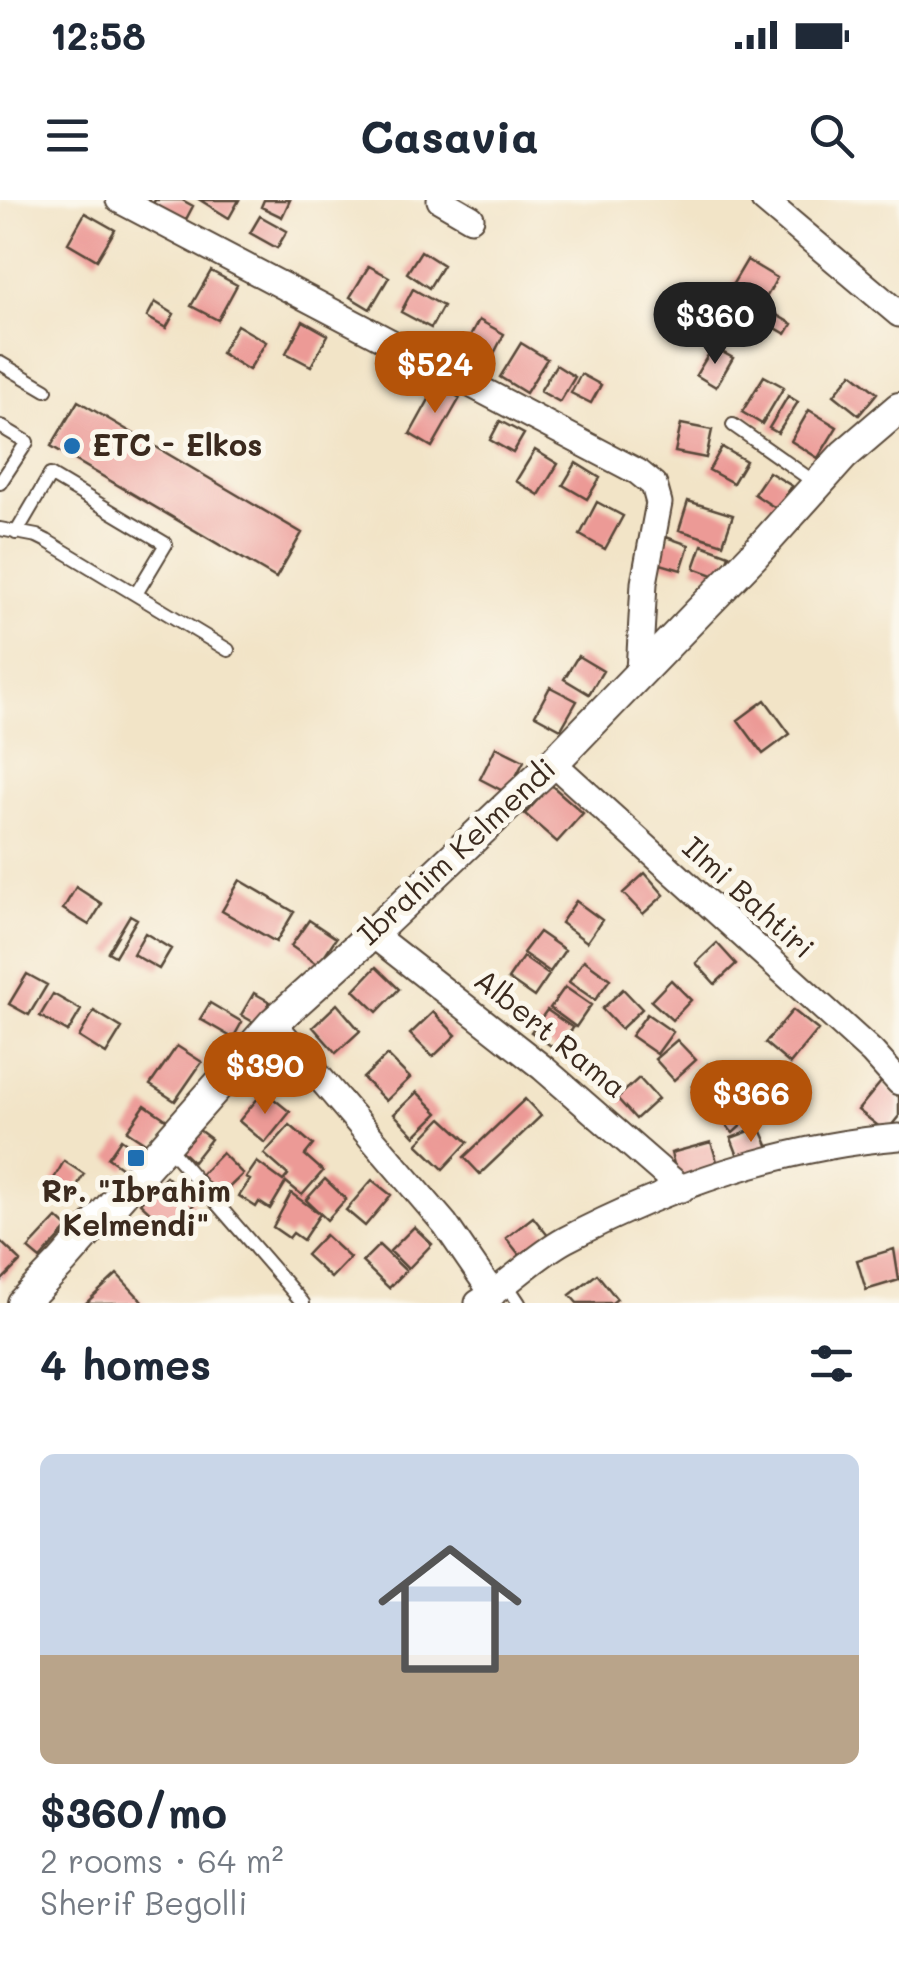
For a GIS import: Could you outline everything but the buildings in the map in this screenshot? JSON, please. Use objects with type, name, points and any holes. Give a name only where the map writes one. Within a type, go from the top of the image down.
[{"type":"street","points":[[119,200],[638,472],[654,485],[659,503],[644,583],[640,671]]},
{"type":"street","points":[[440,200],[471,218]]},
{"type":"street","points":[[764,200],[899,314]]},
{"type":"street","name":"Ibrahim Kelmendi","points":[[22,1303],[272,1023],[553,763],[754,555],[844,455],[899,408]]},
{"type":"street","name":"Ilmi Bahtiri","points":[[553,763],[872,1052],[899,1082]]},
{"type":"street","name":"Albert Rama","points":[[372,934],[543,1068],[682,1189]]},
{"type":"street","points":[[272,1023],[445,1224],[499,1296],[561,1242],[682,1189],[819,1148],[854,1140],[899,1137]]},
{"type":"lane","points":[[0,363],[46,390]]},
{"type":"lane","points":[[733,425],[818,484]]},
{"type":"lane","points":[[0,426],[27,442],[0,483]]},
{"type":"lane","points":[[16,534],[50,476],[166,544],[136,594]]},
{"type":"lane","points":[[0,529],[37,536],[228,650]]},
{"type":"lane","points":[[165,1144],[303,1303]]},
{"type":"place","name":"ETC - Elkos","points":[[72,446]]},
{"type":"place","name":"Rr. \"Ibrahim Kelmendi\"","points":[[136,1158]]}]
